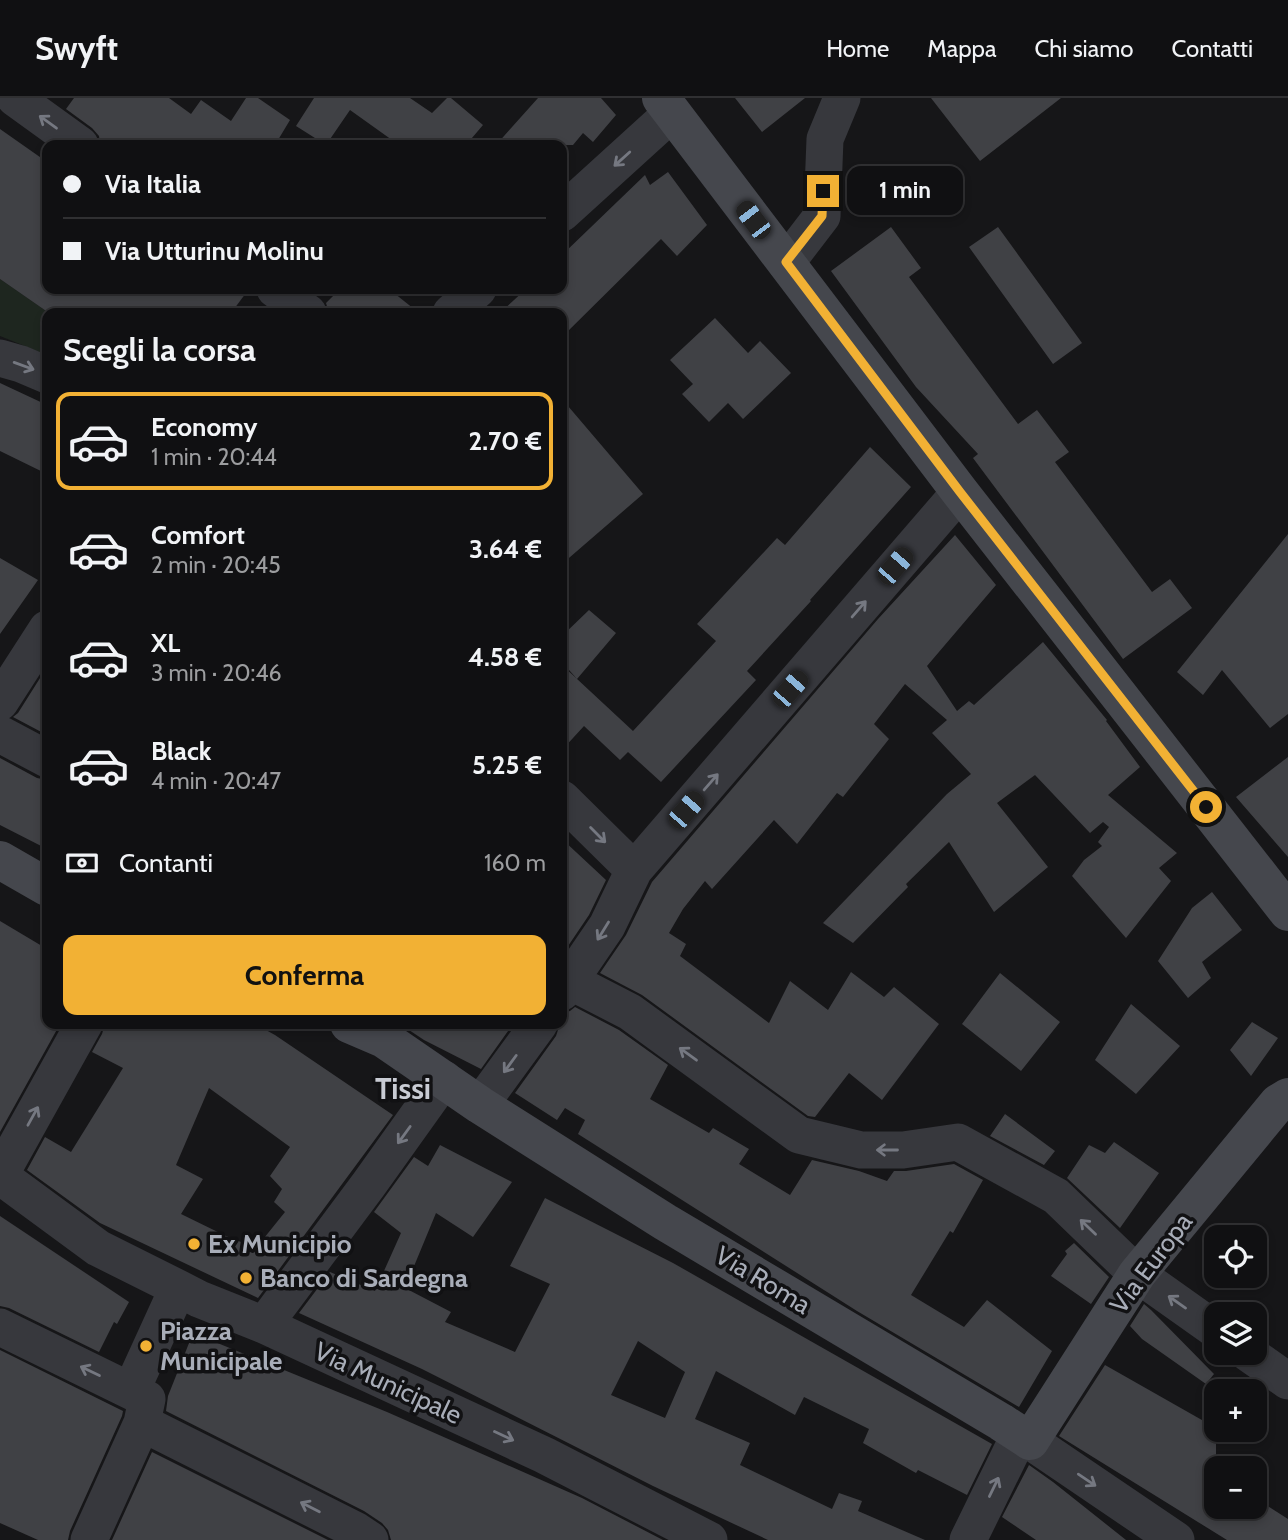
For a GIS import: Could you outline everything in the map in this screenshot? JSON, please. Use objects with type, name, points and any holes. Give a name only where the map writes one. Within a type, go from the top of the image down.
[{"type":"street","points":[[15,98],[73,140]]},
{"type":"street","points":[[786,262],[822,216],[825,139],[842,98]]},
{"type":"street","points":[[567,208],[667,105],[960,492],[1288,912]]},
{"type":"street","points":[[282,294],[301,308]]},
{"type":"street","points":[[457,308],[472,294]]},
{"type":"street","points":[[0,358],[42,373]]},
{"type":"street","points":[[567,979],[607,926],[634,870],[960,492]]},
{"type":"street","points":[[0,702],[42,636]]},
{"type":"street","points":[[0,734],[42,756]]},
{"type":"street","points":[[567,804],[634,870]]},
{"type":"street","points":[[0,860],[42,884]]},
{"type":"street","points":[[567,984],[630,1013],[799,1135],[861,1150],[903,1150],[958,1142],[1056,1196],[1137,1274],[1204,1322]]},
{"type":"street","points":[[0,1175],[81,1029]]},
{"type":"street","name":"Via Roma","points":[[361,1029],[384,1039],[480,1105],[665,1222],[1025,1438],[1176,1540]]},
{"type":"street","points":[[480,1105],[535,1029]]},
{"type":"street","points":[[264,1325],[444,1079]]},
{"type":"street","name":"Via Europa","points":[[1025,1438],[1137,1274],[1278,1103],[1288,1097]]},
{"type":"street","name":"Via Municipale","points":[[0,1175],[98,1248],[199,1299],[264,1325],[544,1455],[709,1540]]},
{"type":"street","points":[[89,1540],[178,1289]]},
{"type":"street","points":[[0,1328],[370,1540]]},
{"type":"street","points":[[1265,1365],[1288,1381]]},
{"type":"street","points":[[968,1540],[1025,1438]]},
{"type":"shaded area","points":[[0,279],[42,308],[42,353],[0,336]]},
{"type":"building","points":[[74,98],[169,98],[191,114],[201,100],[231,121],[246,98],[258,98],[290,120],[278,140],[100,140],[92,128],[66,109]]},
{"type":"building","points":[[314,98],[410,98],[432,113],[447,98],[451,98],[483,125],[470,140],[392,140],[350,110],[329,140],[318,140],[296,126]]},
{"type":"building","points":[[538,98],[601,98],[616,115],[593,142],[583,133],[573,145],[567,145],[567,140],[500,140]]},
{"type":"building","points":[[735,98],[805,98],[762,132]]},
{"type":"building","points":[[931,98],[1061,98],[980,161]]},
{"type":"building","points":[[0,129],[42,158],[42,294],[245,294],[235,308],[42,308],[0,279]]},
{"type":"building","points":[[668,172],[707,225],[677,256],[661,239],[567,332],[567,308],[505,308],[521,294],[567,294],[567,250],[645,175],[650,185]]},
{"type":"building","points":[[891,227],[921,268],[909,277],[1018,424],[1037,410],[1069,452],[1055,462],[1152,592],[1170,579],[1192,608],[1123,659],[973,458],[978,454],[916,387],[831,271]]},
{"type":"building","points":[[998,227],[1082,343],[1053,364],[969,247]]},
{"type":"building","points":[[335,294],[395,294],[413,308],[328,308],[326,303]]},
{"type":"building","points":[[715,318],[748,353],[760,341],[791,373],[743,419],[728,403],[709,422],[682,394],[693,384],[670,360]]},
{"type":"building","points":[[0,383],[42,403],[42,472],[0,451]]},
{"type":"building","points":[[567,405],[643,494],[567,560]]},
{"type":"building","points":[[870,447],[911,487],[747,671],[756,680],[661,782],[628,752],[620,760],[584,726],[567,745],[567,670],[633,731],[716,641],[697,624],[777,538],[785,545]]},
{"type":"building","points":[[1288,534],[1288,714],[1270,728],[1222,670],[1203,695],[1177,672]]},
{"type":"building","points":[[955,535],[996,585],[927,666],[957,711],[969,701],[974,705],[1043,642],[1107,720],[1140,767],[1108,795],[1177,853],[1159,868],[1171,881],[1126,938],[1072,876],[1084,860],[1102,846],[1098,842],[1109,827],[1103,822],[1090,833],[1035,775],[997,803],[1048,867],[994,912],[949,842],[906,884],[908,887],[853,943],[823,923],[947,794],[971,774],[932,733],[947,720],[905,684],[874,724],[889,739],[843,797],[837,793],[797,844],[774,820],[712,889],[705,881],[683,909],[669,933],[686,944],[680,956],[769,1023],[790,981],[828,1010],[851,972],[884,997],[894,987],[939,1024],[882,1100],[849,1073],[815,1117],[808,1116],[642,995],[600,973],[626,935],[652,882],[878,619]]},
{"type":"building","points":[[0,558],[38,580],[0,634]]},
{"type":"building","points":[[589,610],[616,633],[577,679],[567,668],[567,631]]},
{"type":"building","points":[[42,675],[42,732],[13,717]]},
{"type":"building","points":[[1288,757],[1288,857],[1236,797]]},
{"type":"building","points":[[0,758],[42,779],[42,846],[0,825]]},
{"type":"building","points":[[567,844],[606,880],[589,915],[567,948]]},
{"type":"building","points":[[1212,892],[1242,930],[1202,962],[1211,978],[1188,998],[1158,961],[1192,908]]},
{"type":"building","points":[[0,921],[42,946],[42,1029],[57,1029],[0,1132]]},
{"type":"building","points":[[1000,973],[1060,1022],[1021,1071],[962,1024]]},
{"type":"building","points":[[1131,1004],[1180,1046],[1136,1094],[1095,1060]]},
{"type":"building","points":[[575,1007],[619,1030],[668,1065],[650,1099],[709,1133],[713,1128],[749,1149],[739,1164],[790,1195],[812,1160],[887,1181],[894,1171],[954,1164],[983,1180],[953,1233],[950,1231],[911,1295],[964,1327],[987,1300],[1052,1351],[1019,1407],[857,1311],[578,1134],[585,1120],[565,1108],[557,1120],[515,1093],[558,1029],[567,1029],[567,1012]]},
{"type":"building","points":[[1252,1022],[1278,1038],[1251,1076],[1230,1050]]},
{"type":"building","points":[[104,1029],[264,1029],[393,1115],[258,1298],[100,1223],[27,1170],[45,1137],[71,1152],[123,1068],[92,1052]],"holes":[[[209,1088],[290,1147],[270,1176],[282,1189],[274,1202],[285,1212],[256,1248],[181,1214],[203,1179],[176,1165]]]},
{"type":"building","points":[[408,1029],[509,1029],[481,1069]]},
{"type":"building","points":[[1005,1114],[1055,1151],[1044,1165],[990,1136]]},
{"type":"building","points":[[1114,1142],[1159,1173],[1120,1228],[1067,1178],[1089,1145],[1105,1153]]},
{"type":"building","points":[[440,1145],[512,1182],[473,1237],[436,1213],[405,1288],[451,1312],[445,1322],[515,1352],[550,1284],[510,1266],[545,1198],[673,1263],[992,1444],[967,1495],[918,1470],[916,1473],[863,1443],[869,1429],[804,1397],[795,1415],[716,1371],[695,1419],[750,1443],[740,1465],[832,1509],[839,1493],[862,1501],[858,1511],[925,1540],[768,1540],[653,1486],[422,1369],[299,1313],[330,1272],[375,1291],[401,1233],[374,1212],[414,1157],[428,1166]],"holes":[[[638,1341],[685,1372],[665,1418],[611,1395]]]},
{"type":"building","points":[[0,1216],[129,1302],[117,1324],[114,1322],[99,1352],[0,1306]]},
{"type":"building","points":[[1074,1243],[1109,1277],[1091,1304],[1051,1276],[1067,1254],[1065,1251]]},
{"type":"building","points":[[1144,1304],[1214,1374],[1210,1379],[1204,1379],[1204,1383],[1142,1339],[1130,1326]]},
{"type":"building","points":[[193,1333],[387,1412],[582,1498],[663,1540],[391,1540],[382,1523],[364,1511],[166,1411],[168,1396]]},
{"type":"building","points":[[0,1350],[123,1411],[68,1540],[38,1540],[0,1523]]},
{"type":"building","points":[[1105,1365],[1204,1421],[1204,1442],[1216,1442],[1216,1456],[1204,1456],[1204,1519],[1267,1519],[1267,1506],[1288,1519],[1288,1540],[1227,1540],[1059,1436]]},
{"type":"building","points":[[152,1452],[328,1540],[112,1540]]},
{"type":"building","points":[[1029,1465],[1126,1540],[1036,1540],[1002,1517]]},
{"type":"place","name":"Ex Municipio","points":[[194,1244]]},
{"type":"place","name":"Banco di Sardegna","points":[[246,1278]]},
{"type":"place","name":"Piazza Municipale","points":[[146,1346]]},
{"type":"district","name":"Tissi","points":[[403,1088]]},
{"type":"route","points":[[823,191],[822,216],[786,262],[960,492],[1206,807]]}]
